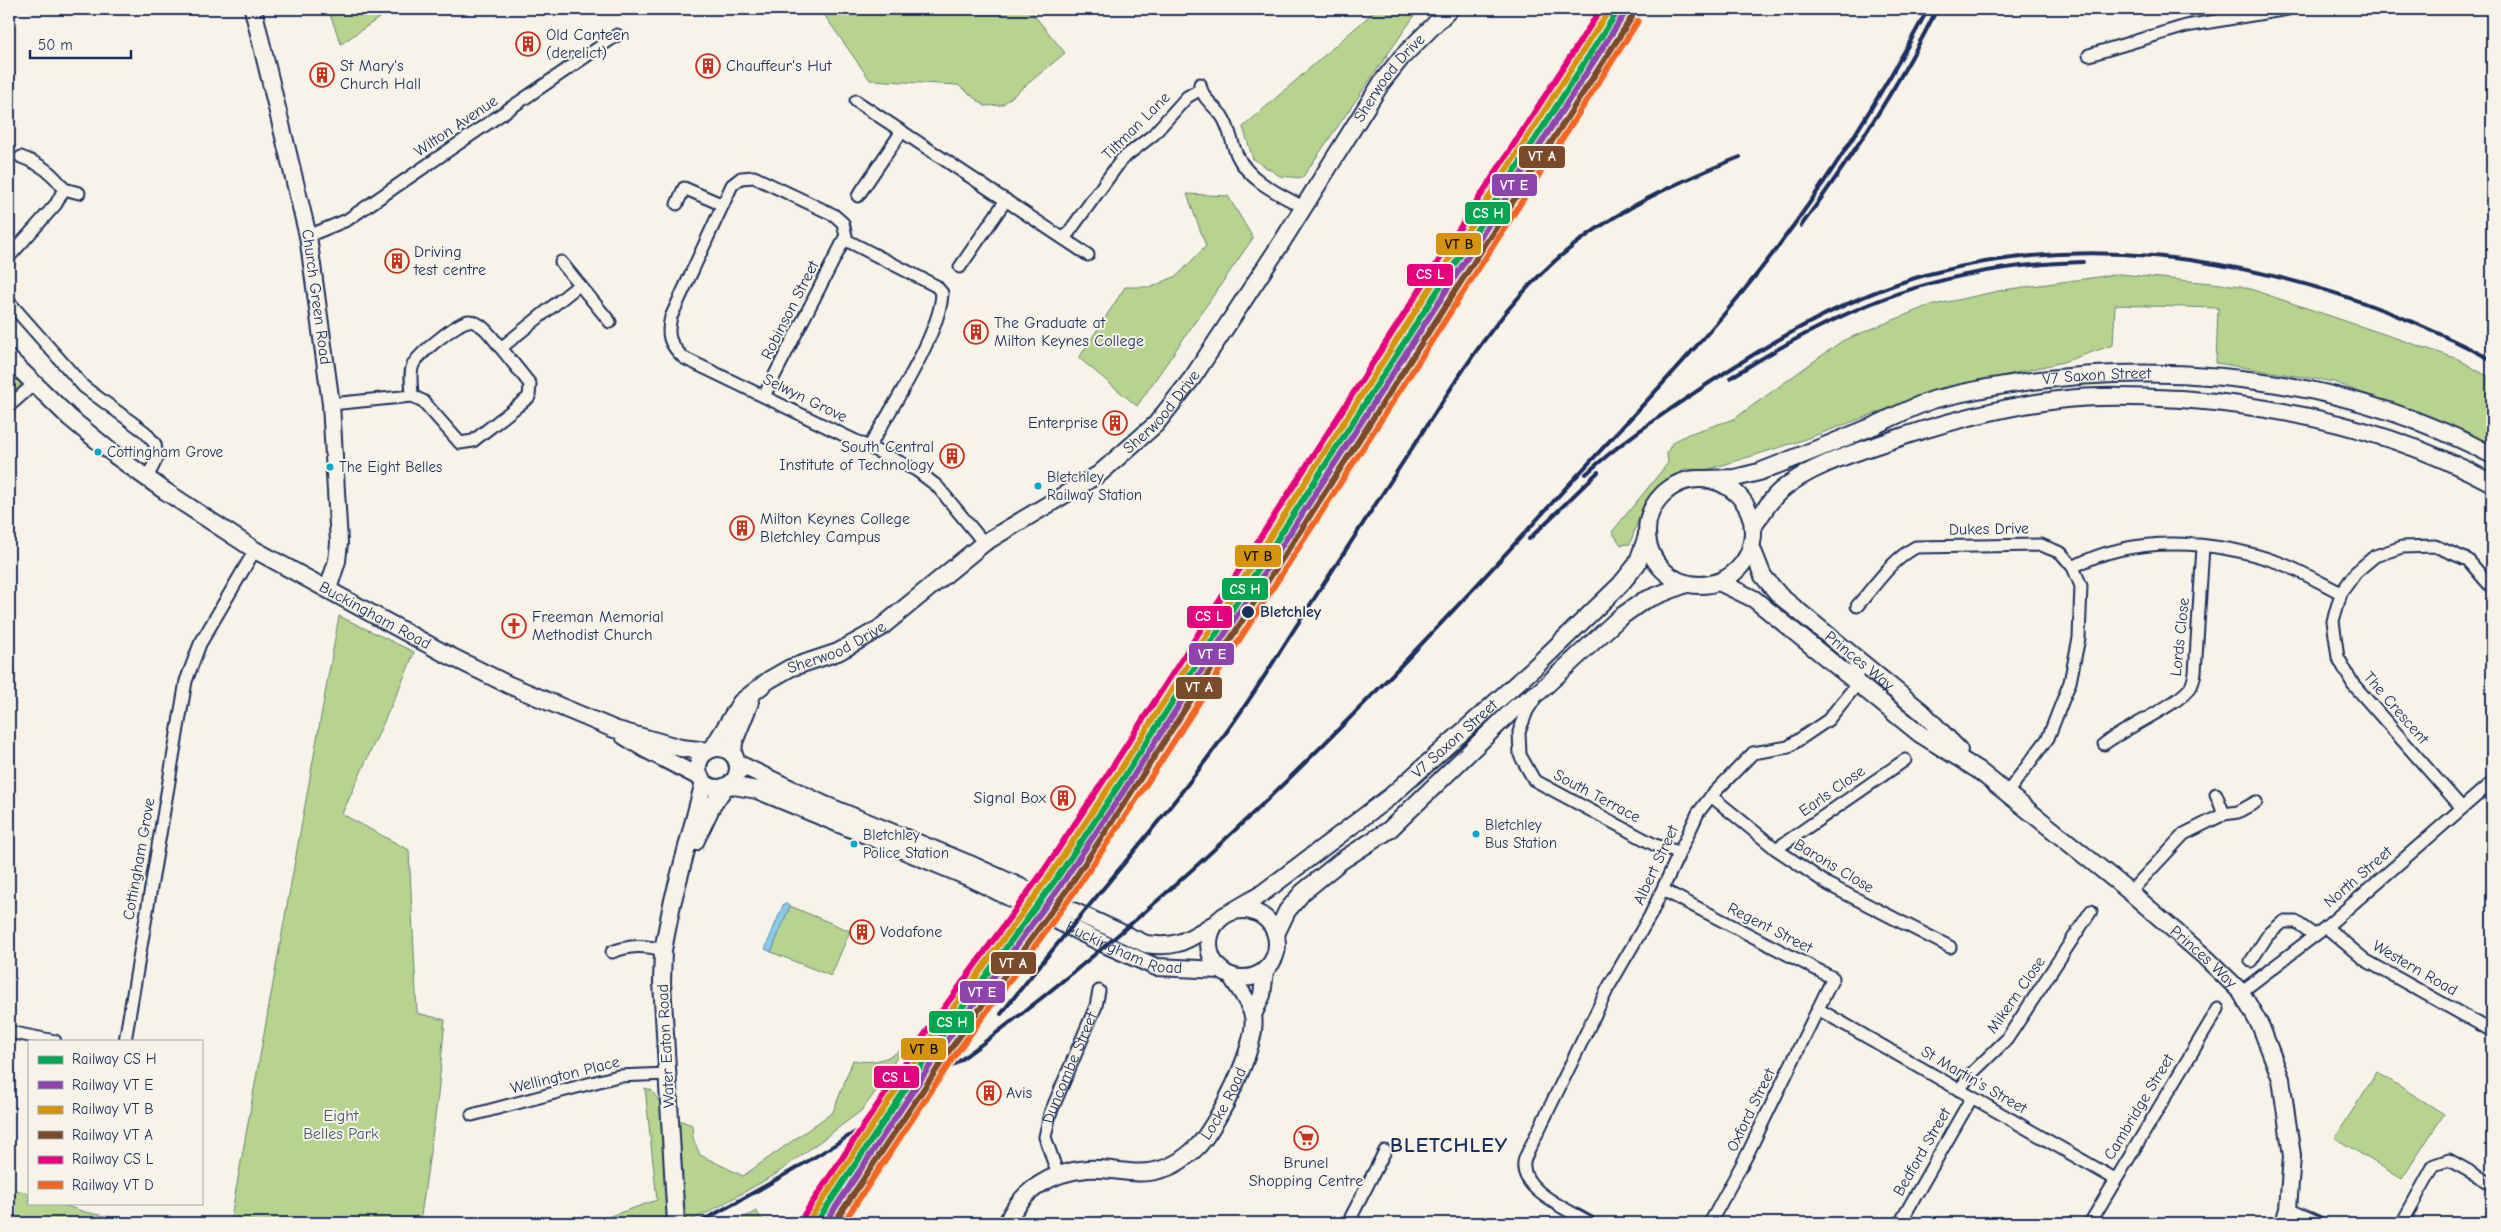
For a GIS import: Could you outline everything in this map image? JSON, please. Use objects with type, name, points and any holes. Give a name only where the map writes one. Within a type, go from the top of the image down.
[{"type":"main road","name":"Church Green Road","points":[[253,9],[308,236],[331,404],[339,543],[328,589]]},
{"type":"main road","name":"Sherwood Drive","points":[[710,750],[741,702],[756,691],[790,668],[838,652],[879,630],[984,543],[1099,474],[1156,424],[1193,376],[1382,82],[1412,46],[1450,9]]},
{"type":"main road","name":"Buckingham Road","points":[[9,359],[70,418],[147,478],[255,550],[442,652],[509,685],[614,729],[681,748],[710,750]]},
{"type":"main road","name":"V7 Saxon Street","points":[[1705,480],[1735,478],[1759,472],[1934,400],[2051,377],[2137,373],[2232,378],[2324,393],[2408,418],[2492,455]]},
{"type":"main road","name":"V7 Saxon Street","points":[[1753,527],[1778,493],[1801,476],[1857,452],[1941,424],[2036,403],[2061,400],[2140,397],[2232,403],[2296,414],[2331,421],[2401,442],[2492,482]]},
{"type":"main road","points":[[1705,480],[1723,484],[1738,495],[1748,510],[1753,527],[1751,546],[1744,561],[1733,574],[1719,582],[1703,585],[1686,584],[1672,578],[1663,570],[1652,554],[1647,536],[1649,516],[1656,502],[1667,491],[1685,481],[1705,480]]},
{"type":"main road","name":"V7 Saxon Street","points":[[1233,911],[1260,895],[1391,796],[1521,679],[1620,585],[1637,564],[1647,536]]},
{"type":"main road","name":"Princes Way","points":[[1751,546],[1763,576],[1780,596],[1922,712],[1978,770]]},
{"type":"main road","name":"Princes Way","points":[[1719,582],[1754,599],[1920,734],[1978,770],[2130,892],[2206,957],[2241,992],[2261,1027],[2282,1080],[2292,1156],[2286,1216]]},
{"type":"main road","name":"V7 Saxon Street","points":[[1276,934],[1287,911],[1303,892],[1341,861],[1389,830],[1516,708],[1540,691],[1619,618],[1643,601],[1686,584]]},
{"type":"main road","name":"Sherwood Drive","points":[[735,759],[734,742],[742,718],[756,691]]},
{"type":"main road","name":"Buckingham Road","points":[[614,729],[645,749],[703,780]]},
{"type":"main road","points":[[724,749],[735,759],[735,778],[727,786],[714,788],[703,780],[698,766],[703,755],[710,750],[724,749]]},
{"type":"main road","name":"Buckingham Road","points":[[735,759],[825,805],[972,865],[1146,944],[1165,947],[1180,943],[1216,923]]},
{"type":"main road","name":"Water Eaton Road","points":[[676,1223],[662,972],[663,950],[672,904],[703,780]]},
{"type":"main road","name":"Buckingham Road","points":[[727,786],[757,790],[968,877],[1102,943],[1156,967],[1226,973]]},
{"type":"main road","name":"Water Eaton Road","points":[[681,871],[712,806],[727,786]]},
{"type":"main road","points":[[1226,973],[1243,978],[1254,977],[1265,971],[1276,954],[1276,934],[1264,916],[1249,910],[1233,911],[1216,923],[1210,937],[1210,952],[1253,1015]]},
{"type":"main road","name":"Locke Road","points":[[1058,1175],[1088,1169],[1132,1173],[1160,1170],[1180,1160],[1198,1146],[1246,1060],[1253,1015],[1262,995],[1265,971]]},
{"type":"main road","points":[[1007,1223],[1012,1211],[1022,1197],[1037,1185],[1058,1175]]},
{"type":"street","points":[[2089,56],[2186,26],[2288,9]]},
{"type":"street","name":"Wilton Avenue","points":[[308,236],[347,220],[618,35]]},
{"type":"street","name":"Tiltman Lane","points":[[1064,239],[1122,159],[1153,135],[1187,97],[1200,87],[1222,116],[1229,130],[1237,155],[1246,169],[1260,182],[1302,207]]},
{"type":"street","points":[[856,101],[1088,255]]},
{"type":"street","points":[[858,196],[902,132]]},
{"type":"street","points":[[21,157],[38,164],[54,174],[64,189],[79,193]]},
{"type":"street","points":[[677,204],[684,188],[723,206],[732,185],[741,178],[754,177],[834,215],[843,223],[846,236],[844,239],[936,286],[942,293],[942,308],[922,352],[869,447]]},
{"type":"street","points":[[9,257],[56,204],[64,189]]},
{"type":"street","points":[[960,267],[1006,200]]},
{"type":"street","name":"Selwyn Grove","points":[[723,206],[671,318],[668,338],[673,348],[684,358],[916,470],[929,479],[984,543]]},
{"type":"street","name":"Robinson Street","points":[[764,396],[844,239]]},
{"type":"street","points":[[561,262],[610,322]]},
{"type":"street","points":[[501,348],[579,285]]},
{"type":"street","points":[[9,302],[84,387],[145,432],[156,444],[157,458],[147,478]]},
{"type":"street","points":[[331,404],[412,396],[423,401],[460,442],[474,441],[529,397],[530,384],[483,328],[471,321],[461,323],[418,356],[412,366],[412,396]]},
{"type":"street","points":[[9,406],[34,384]]},
{"type":"street","points":[[2073,567],[2092,557],[2154,544],[2203,546],[2234,550],[2281,563],[2342,593]]},
{"type":"street","name":"Dukes Drive","points":[[1857,606],[1904,553],[1927,545],[1967,547],[2041,545],[2061,553],[2073,567],[2081,586],[2079,638],[2070,682],[2048,738],[2007,793]]},
{"type":"street","name":"Lords Close","points":[[2104,744],[2122,730],[2182,696],[2191,687],[2195,673],[2203,546]]},
{"type":"street","name":"The Crescent","points":[[2462,808],[2353,684],[2338,658],[2333,621],[2342,593],[2356,572],[2375,556],[2402,547],[2435,546],[2468,560],[2492,588]]},
{"type":"street","name":"Cottingham Grove","points":[[125,1040],[186,681],[200,644],[255,550]]},
{"type":"street","points":[[1847,651],[1858,668],[1858,683]]},
{"type":"street","name":"Albert Street","points":[[1590,1223],[1532,1187],[1527,1180],[1523,1168],[1528,1151],[1613,978],[1662,890],[1698,813],[1711,796],[1754,753],[1788,747],[1828,720],[1858,683]]},
{"type":"street","name":"South Terrace","points":[[1540,691],[1527,710],[1519,732],[1520,755],[1534,780],[1655,845],[1679,852]]},
{"type":"street","name":"Earls Close","points":[[1776,849],[1905,760]]},
{"type":"street","name":"North Street","points":[[2241,992],[2326,927],[2492,782]]},
{"type":"street","points":[[2216,794],[2224,814]]},
{"type":"street","name":"Barons Close","points":[[1711,796],[1776,849],[1829,885],[1950,948]]},
{"type":"street","points":[[2130,892],[2184,834],[2224,814],[2238,812],[2256,802]]},
{"type":"street","name":"Regent Street","points":[[1662,890],[1833,978],[1818,1009]]},
{"type":"street","name":"Mikern Close","points":[[1959,1090],[1972,1073],[2007,1038],[2091,912]]},
{"type":"street","points":[[2251,961],[2268,935],[2283,922],[2296,922],[2314,935]]},
{"type":"street","name":"Western Road","points":[[2326,927],[2365,960],[2492,1031]]},
{"type":"street","points":[[612,952],[628,946],[645,946],[663,950]]},
{"type":"street","name":"Duncombe Street","points":[[1058,1175],[1046,1137],[1050,1114],[1096,1006],[1099,991]]},
{"type":"street","name":"St Martin's Street","points":[[1818,1009],[2115,1179]]},
{"type":"street","name":"Oxford Street","points":[[1710,1223],[1747,1155],[1818,1009]]},
{"type":"street","name":"Cambridge Street","points":[[2090,1223],[2218,1009]]},
{"type":"street","points":[[9,1032],[50,1040]]},
{"type":"street","name":"Wellington Place","points":[[472,1115],[618,1076],[667,1074]]},
{"type":"street","name":"Bedford Street","points":[[1900,1223],[1972,1097]]},
{"type":"street","points":[[1351,1223],[1351,1217],[1385,1151]]},
{"type":"street","points":[[2402,1223],[2434,1165],[2449,1160],[2492,1184]]},
{"type":"street","points":[[2286,1216],[2320,1223]]},
{"type":"green space","points":[[328,9],[392,9],[341,44]]},
{"type":"green space","points":[[820,9],[1029,9],[1065,53],[1002,105],[985,106],[958,85],[870,80]]},
{"type":"green space","points":[[1377,9],[1419,9],[1302,178],[1280,176],[1253,159],[1243,127]]},
{"type":"green space","points":[[1187,194],[1228,196],[1253,238],[1137,406],[1079,358],[1125,287],[1152,287],[1178,275],[1206,246]]},
{"type":"green space","points":[[2120,274],[2241,286],[2458,359],[2492,379],[2492,444],[2334,382],[2216,363],[2218,308],[2115,305],[2113,345],[2063,362],[1933,392],[1800,441],[1707,470],[1684,469],[1644,503],[1630,544],[1621,545],[1612,532],[1668,463],[1667,453],[1672,443],[1688,434],[1734,419],[1842,341],[1925,307],[2003,290]]},
{"type":"green space","points":[[9,367],[19,377],[20,386],[9,398]]},
{"type":"green space","name":"Eight Belles Park","points":[[339,616],[414,652],[342,814],[409,850],[417,1013],[445,1020],[438,1095],[420,1223],[230,1223]]},
{"type":"green space","points":[[790,906],[850,931],[831,976],[771,952]]},
{"type":"green space","points":[[902,1049],[880,1086],[861,1111],[776,1174],[709,1212],[684,1223],[677,1119],[692,1125],[693,1138],[700,1155],[743,1176],[833,1112],[853,1060],[867,1062],[879,1060],[891,1056]]},
{"type":"green space","points":[[2377,1072],[2444,1114],[2402,1179],[2335,1138]]},
{"type":"green space","points":[[645,1088],[651,1090],[662,1105],[672,1223],[590,1223],[657,1200]]},
{"type":"green space","points":[[9,1188],[28,1194],[28,1204],[60,1204],[85,1212],[138,1223],[9,1223]]},
{"type":"green space","points":[[756,1211],[765,1223],[735,1223]]},
{"type":"water","points":[[784,903],[790,906],[771,952],[765,949]]},
{"type":"railway","points":[[698,1223],[793,1170],[885,1113],[944,1072],[1027,1009],[1187,875],[1337,731],[1482,580],[1733,304],[1781,243],[1848,145],[1928,9]]},
{"type":"railway","points":[[1801,226],[1838,174],[1891,93],[1937,9]]},
{"type":"railway","points":[[1001,1014],[1150,832],[1235,720],[1460,374],[1507,311],[1542,273],[1563,254],[1610,220],[1687,179],[1740,157]]},
{"type":"railway","points":[[1586,474],[1630,438],[1693,394],[1761,350],[1814,320],[1842,306],[1899,283],[1929,274],[2001,260],[2073,254],[2146,256],[2218,264],[2289,280],[2359,302],[2427,328],[2492,360]]},
{"type":"railway","points":[[1730,378],[1815,329],[1898,293],[1986,271],[2033,265],[2083,262]]},
{"type":"railway","points":[[1529,539],[1598,472]]},
{"type":"transit line","points":[[804,1215],[925,1034],[1045,869],[1104,780],[1601,9]]},
{"type":"transit line","points":[[810,1219],[931,1038],[1051,874],[1111,784],[1610,9]]},
{"type":"transit line","points":[[816,1223],[937,1042],[1057,878],[1117,788],[1619,9]]},
{"type":"transit line","points":[[825,1223],[943,1046],[1063,882],[1123,792],[1625,13]]},
{"type":"transit line","points":[[834,1223],[949,1051],[1069,887],[1632,17]]},
{"type":"transit line","points":[[843,1223],[955,1055],[1075,891],[1136,800],[1638,21]]},
{"type":"place","name":"Old Canteen (derelict)","points":[[528,44]]},
{"type":"place","name":"Chauffeur's Hut","points":[[708,66]]},
{"type":"place","name":"St Mary's Church Hall","points":[[322,75]]},
{"type":"place","name":"Driving test centre","points":[[397,261]]},
{"type":"place","name":"The Graduate at Milton Keynes College","points":[[976,332]]},
{"type":"place","name":"Enterprise","points":[[1115,423]]},
{"type":"place","name":"Cottingham Grove","points":[[98,452]]},
{"type":"place","name":"South Central Institute of Technology","points":[[952,456]]},
{"type":"place","name":"The Eight Belles","points":[[330,467]]},
{"type":"place","name":"Bletchley Railway Station","points":[[1038,486]]},
{"type":"place","name":"Milton Keynes College Bletchley Campus","points":[[742,528]]},
{"type":"place","name":"Bletchley","points":[[1248,612]]},
{"type":"place","name":"Freeman Memorial Methodist Church","points":[[514,626]]},
{"type":"place","name":"Signal Box","points":[[1063,798]]},
{"type":"place","name":"Bletchley Bus Station","points":[[1476,834]]},
{"type":"place","name":"Bletchley Police Station","points":[[854,844]]},
{"type":"place","name":"Vodafone","points":[[862,932]]},
{"type":"place","name":"Avis","points":[[989,1093]]},
{"type":"place","name":"Brunel Shopping Centre","points":[[1306,1138]]},
{"type":"district","name":"BLETCHLEY","points":[[1449,1145]]}]
